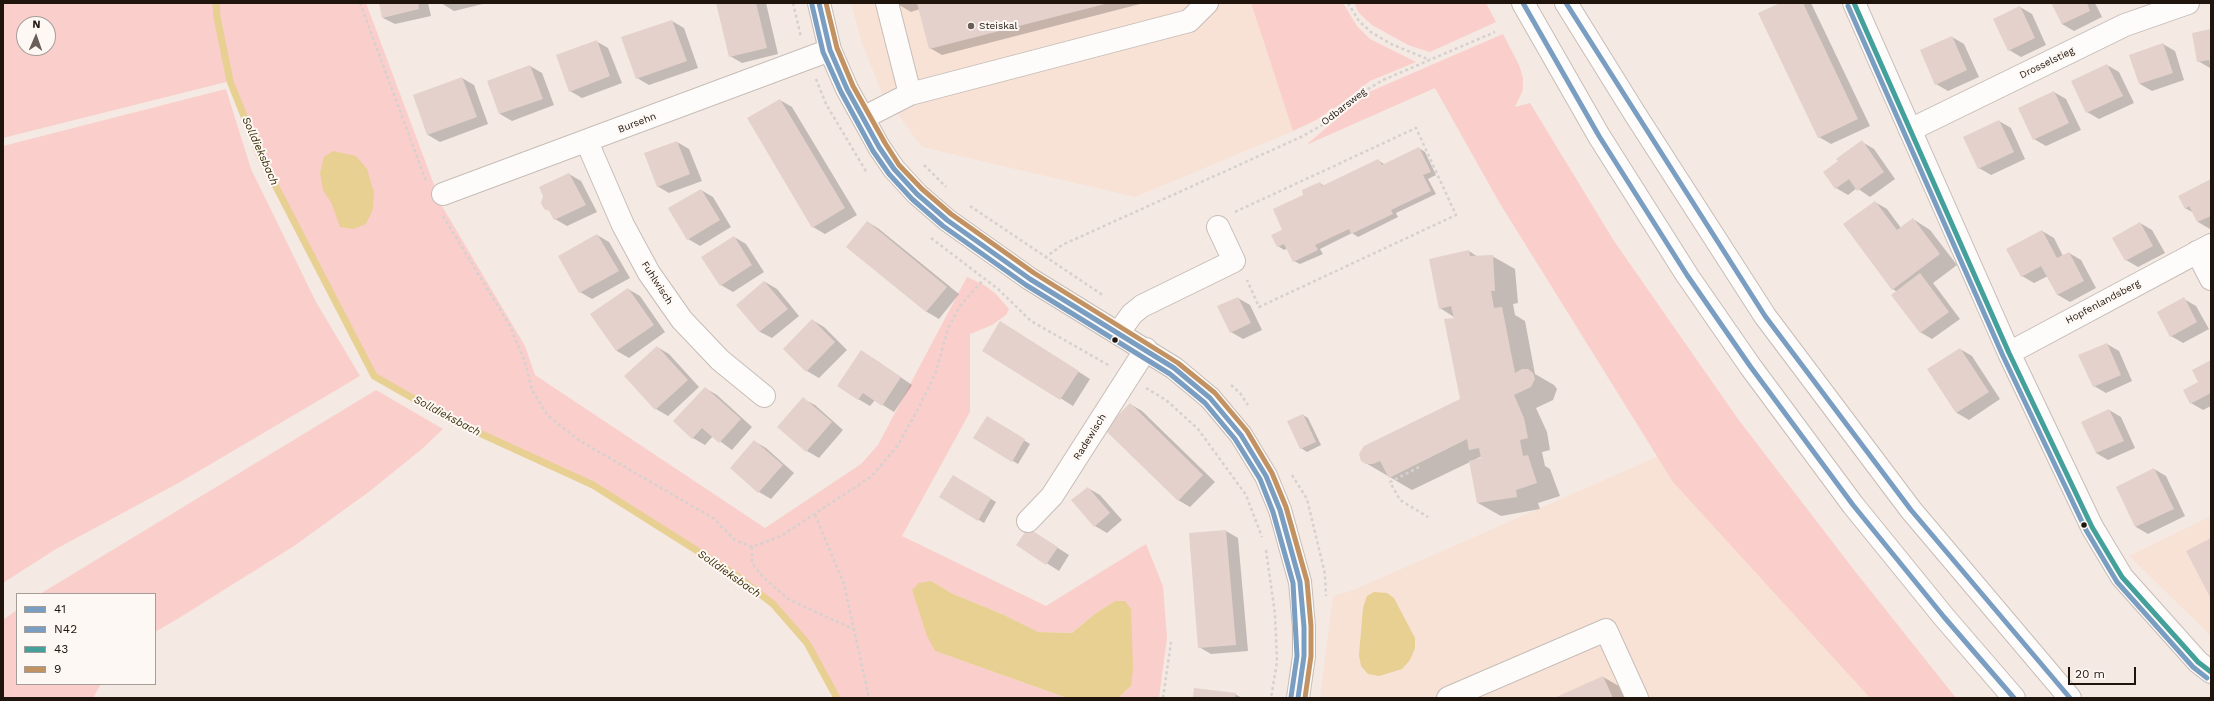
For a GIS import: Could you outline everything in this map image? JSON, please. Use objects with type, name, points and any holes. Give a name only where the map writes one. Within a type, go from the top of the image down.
[{"type":"main road","points":[[819,3],[830,50],[844,84],[879,147],[894,169],[917,194],[947,220],[1030,279],[1146,349],[1194,384],[1224,413],[1241,435],[1266,476],[1288,533],[1300,582],[1304,627],[1304,656],[1298,698]]},
{"type":"main road","points":[[887,3],[910,94]]},
{"type":"main road","points":[[862,118],[910,94],[1189,21],[1206,3]]},
{"type":"main road","points":[[1522,3],[1599,136],[1687,275],[1750,366],[1853,505],[1944,617],[2014,698]]},
{"type":"main road","points":[[1566,3],[1647,134],[1765,316],[1911,510],[2070,698]]},
{"type":"main road","points":[[1854,3],[2009,353],[2092,527],[2122,577],[2193,656],[2211,672]]},
{"type":"main road","name":"Drosselstieg","points":[[1910,130],[2125,25],[2188,3]]},
{"type":"main road","name":"Bursehn","points":[[437,197],[830,50]]},
{"type":"main road","name":"Fuhlwisch","points":[[586,142],[622,225],[649,273],[682,320],[720,360],[764,396]]},
{"type":"main road","points":[[1119,332],[1132,314],[1142,306],[1234,261],[1218,227]]},
{"type":"main road","name":"Hopfenlandsberg","points":[[2009,353],[2204,248],[2211,279]]},
{"type":"main road","name":"Radewisch","points":[[1028,521],[1052,496],[1146,349]]},
{"type":"main road","points":[[1448,698],[1606,630],[1637,698]]},
{"type":"path","points":[[360,3],[437,197],[510,326],[525,362],[532,390],[548,416],[580,441],[713,518],[735,540],[752,547],[780,536],[815,515],[872,476],[898,445],[936,372],[948,328],[960,306],[984,279]]},
{"type":"path","points":[[793,3],[807,59],[826,104],[862,167],[872,178]]},
{"type":"path","points":[[1348,3],[1359,21],[1371,32],[1391,44],[1430,60]]},
{"type":"path","name":"Odbarsweg","points":[[1030,279],[1046,257],[1062,246],[1301,137],[1324,124],[1347,104],[1376,84],[1495,32]]},
{"type":"path","points":[[1218,227],[1218,220],[1416,128],[1456,215],[1259,307],[1244,275],[1234,261]]},
{"type":"path","points":[[929,237],[998,288],[1031,321],[1128,376],[1166,400],[1198,429],[1246,495],[1262,538]]},
{"type":"path","points":[[1419,467],[1390,482],[1400,500],[1428,517]]},
{"type":"path","points":[[815,515],[844,584],[869,698]]},
{"type":"path","points":[[1265,545],[1275,614],[1277,662],[1271,698]]},
{"type":"path","points":[[752,547],[752,563],[763,577],[788,599],[855,630]]},
{"type":"path","points":[[1163,698],[1171,642]]},
{"type":"shaded area","points":[[3,3],[366,3],[442,206],[525,346],[535,375],[765,528],[861,464],[878,445],[967,277],[984,285],[996,294],[1009,309],[1006,315],[992,325],[970,334],[970,412],[902,536],[1046,606],[1146,544],[1163,586],[1167,638],[1159,698],[1118,698],[1131,686],[1115,601],[1096,613],[1072,633],[1037,632],[1002,614],[953,594],[931,581],[912,590],[935,651],[1067,698],[837,698],[807,643],[773,604],[734,574],[593,485],[451,420],[374,376],[259,154],[230,81],[3,138]]},
{"type":"shaded area","points":[[851,3],[1251,3],[1293,131],[1135,197],[922,147],[882,93],[862,43]]},
{"type":"shaded area","points":[[1251,3],[1343,3],[1357,26],[1370,39],[1416,62],[1370,81],[1339,105],[1316,120],[1293,131]]},
{"type":"shaded area","points":[[1354,3],[1486,3],[1496,22],[1430,52],[1408,45],[1372,25],[1359,13]]},
{"type":"shaded area","points":[[1503,34],[1519,65],[1523,78],[1523,90],[1515,107],[1530,103],[1614,241],[1738,419],[1854,570],[1956,698],[1870,698],[1673,482],[1499,202],[1435,88],[1306,145],[1369,92]]},
{"type":"shaded area","points":[[226,89],[251,169],[316,302],[360,376],[182,481],[56,549],[3,583],[3,146]]},
{"type":"shaded area","points":[[333,151],[356,156],[367,169],[374,193],[373,209],[366,224],[353,229],[340,227],[332,204],[323,190],[320,173],[324,157]]},
{"type":"shaded area","points":[[376,390],[443,429],[423,448],[370,491],[294,546],[156,631],[156,593],[42,593]]},
{"type":"shaded area","points":[[1659,456],[1673,482],[1870,698],[1320,698],[1333,596],[1351,591]]},
{"type":"shaded area","points":[[2211,516],[2211,636],[2129,556]]},
{"type":"shaded area","points":[[931,581],[953,594],[1002,614],[1038,632],[1072,633],[1096,613],[1115,601],[1125,601],[1131,609],[1133,668],[1131,686],[1118,698],[1067,698],[935,651],[927,636],[912,590],[919,583]]},
{"type":"shaded area","points":[[1374,592],[1387,593],[1394,598],[1415,638],[1415,648],[1410,660],[1402,669],[1379,676],[1368,674],[1361,666],[1359,655],[1363,608],[1367,596]]},
{"type":"shaded area","points":[[16,611],[16,685],[100,685],[93,698],[3,698],[3,620]]},
{"type":"building","points":[[379,3],[418,3],[419,9],[382,18]]},
{"type":"building","points":[[716,3],[756,3],[767,48],[729,57]]},
{"type":"building","name":"Steiskal","points":[[917,3],[1105,3],[1105,4],[929,49]]},
{"type":"building","points":[[1780,3],[1803,3],[1858,119],[1818,138],[1758,13]]},
{"type":"building","points":[[2051,3],[2087,3],[2090,11],[2062,24]]},
{"type":"building","points":[[2020,6],[2035,38],[2008,51],[1993,19]]},
{"type":"building","points":[[672,20],[687,61],[636,79],[621,37]]},
{"type":"building","points":[[2211,29],[2210,65],[2209,60],[2197,62],[2192,33]]},
{"type":"building","points":[[1952,36],[1967,70],[1935,85],[1920,50]]},
{"type":"building","points":[[597,40],[610,76],[569,92],[556,55]]},
{"type":"building","points":[[2163,43],[2173,73],[2139,84],[2129,55]]},
{"type":"building","points":[[2107,64],[2123,96],[2086,113],[2071,81]]},
{"type":"building","points":[[530,65],[543,99],[499,114],[487,81]]},
{"type":"building","points":[[462,77],[477,117],[427,135],[413,95]]},
{"type":"building","points":[[2054,91],[2069,123],[2033,140],[2018,108]]},
{"type":"building","points":[[780,99],[845,208],[812,228],[747,118]]},
{"type":"building","points":[[1999,120],[2014,152],[1978,169],[1963,137]]},
{"type":"building","points":[[1862,140],[1884,172],[1857,191],[1849,179],[1835,189],[1823,172],[1838,161],[1836,159]]},
{"type":"building","points":[[677,141],[690,174],[657,187],[644,153]]},
{"type":"building","points":[[1419,147],[1431,172],[1423,175],[1431,191],[1391,210],[1393,214],[1351,234],[1349,229],[1315,245],[1318,250],[1293,262],[1284,244],[1277,247],[1271,235],[1282,230],[1273,209],[1303,195],[1302,190],[1320,182],[1322,186],[1378,159],[1382,165]]},
{"type":"building","points":[[569,173],[586,205],[554,220],[549,211],[544,209],[541,203],[543,196],[539,187]]},
{"type":"building","points":[[2211,179],[2211,216],[2197,222],[2189,206],[2185,209],[2178,196]]},
{"type":"building","points":[[701,189],[720,220],[687,240],[668,208]]},
{"type":"building","points":[[1875,201],[1897,230],[1913,218],[1940,254],[1892,290],[1843,224]]},
{"type":"building","points":[[867,221],[947,287],[926,312],[846,247]]},
{"type":"building","points":[[2140,222],[2153,246],[2125,261],[2112,238]]},
{"type":"building","points":[[2042,230],[2057,258],[2069,252],[2084,281],[2057,295],[2041,266],[2021,277],[2006,249]]},
{"type":"building","points":[[597,234],[619,271],[579,293],[558,256]]},
{"type":"building","points":[[734,236],[752,265],[720,286],[701,257]]},
{"type":"building","points":[[1469,250],[1470,256],[1493,255],[1495,291],[1491,291],[1494,308],[1502,307],[1515,373],[1522,369],[1528,369],[1533,373],[1535,379],[1531,387],[1514,395],[1524,418],[1528,438],[1520,440],[1523,456],[1528,455],[1537,483],[1516,490],[1517,497],[1477,503],[1469,461],[1481,458],[1479,448],[1469,450],[1467,439],[1389,478],[1380,461],[1373,464],[1366,464],[1361,461],[1359,454],[1364,446],[1460,399],[1444,319],[1454,318],[1451,306],[1439,309],[1429,259]]},
{"type":"building","points":[[1920,273],[1949,312],[1920,333],[1891,295]]},
{"type":"building","points":[[764,281],[788,309],[759,332],[736,305]]},
{"type":"building","points":[[628,288],[654,325],[616,351],[590,314]]},
{"type":"building","points":[[1238,297],[1251,323],[1230,333],[1217,306]]},
{"type":"building","points":[[2184,297],[2197,322],[2170,337],[2157,312]]},
{"type":"building","points":[[812,319],[835,342],[806,372],[783,349]]},
{"type":"building","points":[[1000,321],[1079,371],[1060,400],[982,351]]},
{"type":"building","points":[[2107,343],[2121,375],[2093,387],[2078,355]]},
{"type":"building","points":[[657,346],[688,380],[655,410],[624,376]]},
{"type":"building","points":[[1960,348],[1989,392],[1956,413],[1927,369]]},
{"type":"building","points":[[861,350],[901,377],[882,406],[863,393],[858,400],[837,386]]},
{"type":"building","points":[[2211,360],[2211,393],[2190,404],[2183,390],[2198,382],[2192,370]]},
{"type":"building","points":[[705,387],[741,419],[719,443],[702,428],[692,439],[673,421]]},
{"type":"building","points":[[803,397],[832,422],[806,452],[777,427]]},
{"type":"building","points":[[1130,403],[1203,475],[1178,501],[1104,429]]},
{"type":"building","points":[[2109,409],[2124,441],[2096,453],[2081,422]]},
{"type":"building","points":[[1303,414],[1316,442],[1300,449],[1287,421]]},
{"type":"building","points":[[987,416],[1025,439],[1012,462],[973,438]]},
{"type":"building","points":[[754,440],[783,465],[758,493],[730,468]]},
{"type":"building","points":[[2154,468],[2174,509],[2135,527],[2116,487]]},
{"type":"building","points":[[953,475],[991,498],[978,521],[939,497]]},
{"type":"building","points":[[1088,487],[1110,513],[1094,527],[1071,500]]},
{"type":"building","points":[[1028,528],[1058,547],[1046,565],[1016,545]]},
{"type":"building","points":[[1226,530],[1236,645],[1198,648],[1189,533]]},
{"type":"building","points":[[2211,538],[2211,599],[2186,551]]},
{"type":"building","points":[[1603,676],[1613,698],[1554,698]]},
{"type":"building","points":[[1194,688],[1236,693],[1235,698],[1193,698]]},
{"type":"waterway","name":"Solldieksbach","points":[[216,3],[217,17],[230,81],[259,154],[374,376],[451,420],[593,485],[734,574],[773,604],[807,643],[837,698]]},
{"type":"transit line","name":"41","points":[[819,3],[830,50],[847,89],[879,147],[894,169],[917,194],[947,220],[1030,279],[1174,368],[1210,398],[1241,435],[1266,476],[1280,510],[1300,582],[1304,627],[1304,656],[1298,698]]},
{"type":"transit line","name":"9","points":[[826,3],[837,48],[853,86],[899,165],[922,189],[951,214],[1034,273],[1178,363],[1215,393],[1247,431],[1272,473],[1286,507],[1307,581],[1311,626],[1311,656],[1305,698]]},
{"type":"transit line","name":"41","points":[[1523,3],[1599,136],[1687,275],[1750,366],[1853,505],[1944,617],[2014,698]]},
{"type":"transit line","name":"41","points":[[1566,3],[1765,316],[1911,510],[2070,698]]},
{"type":"transit line","name":"43","points":[[1854,3],[2009,353],[2092,527],[2122,577],[2198,662],[2211,672]]},
{"type":"transit line","name":"N42","points":[[812,5],[823,52],[841,92],[873,151],[889,174],[912,199],[943,226],[1026,285],[1170,374],[1205,403],[1235,439],[1260,479],[1273,512],[1293,583],[1297,656],[1291,697]]},
{"type":"transit line","name":"N42","points":[[1848,6],[2003,356],[2086,530],[2117,582],[2193,667],[2207,678]]},
{"type":"place","name":"Steiskal","points":[[971,26]]}]
